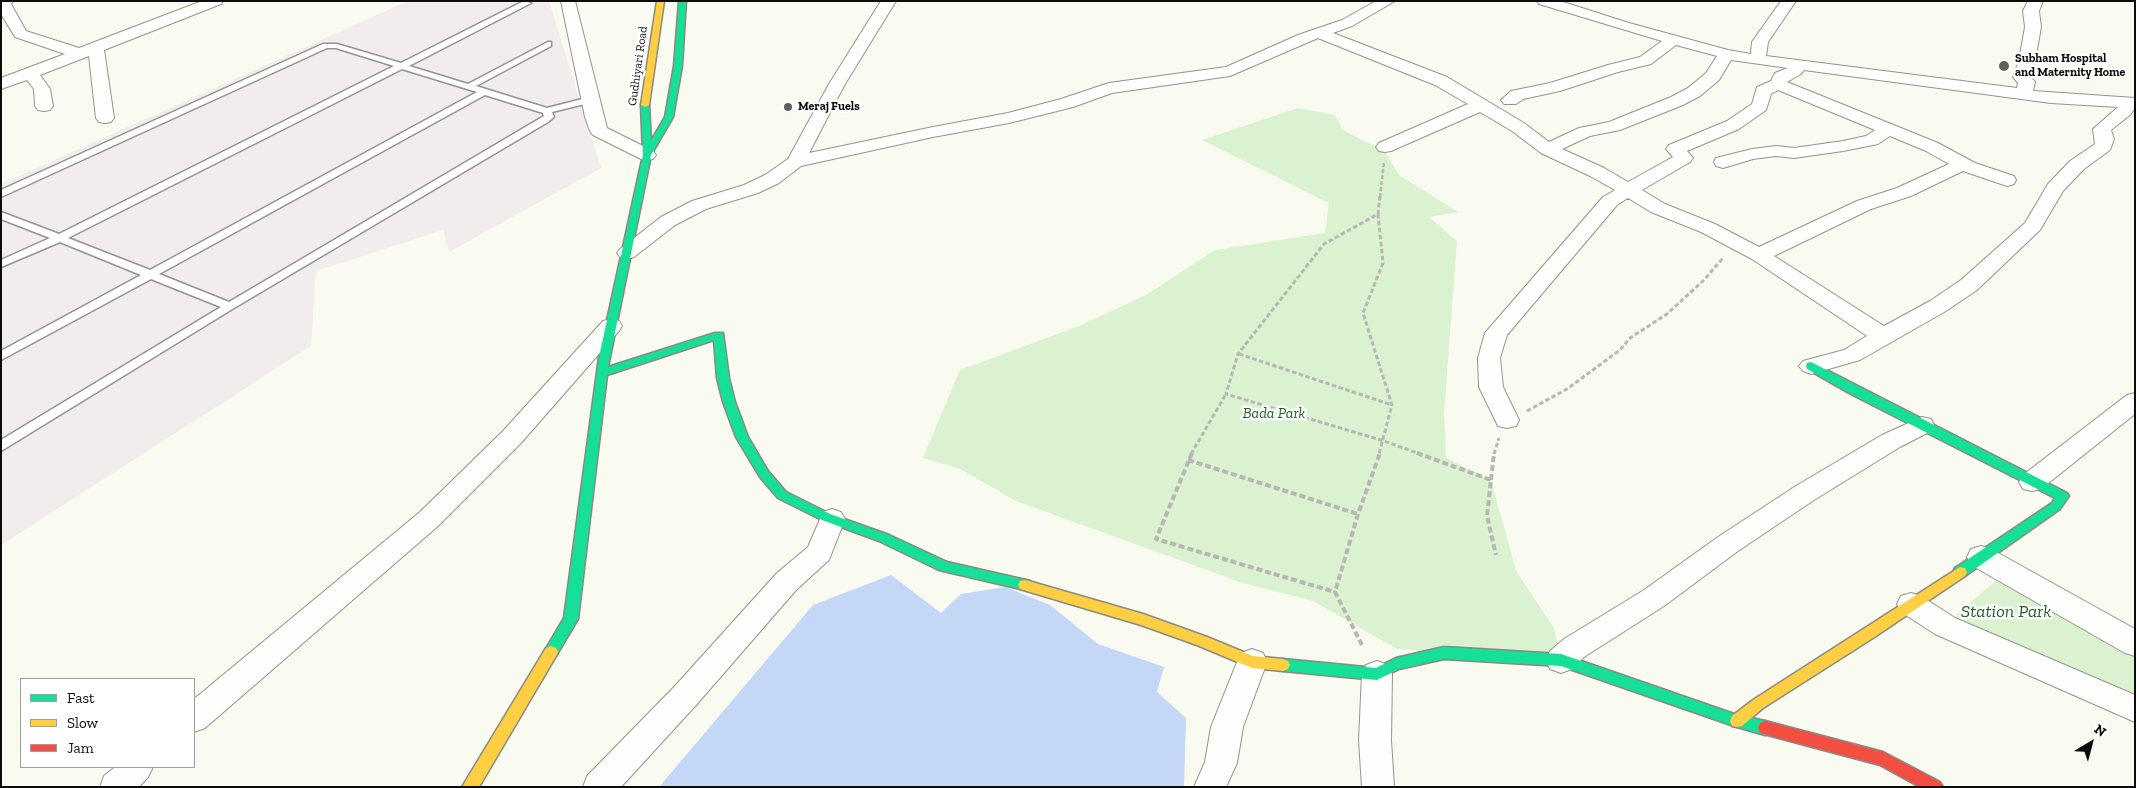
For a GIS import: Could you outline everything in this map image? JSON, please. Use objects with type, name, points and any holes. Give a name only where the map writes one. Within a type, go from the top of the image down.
[{"type":"street","points":[[1,2],[6,1],[4,3],[8,24],[20,34],[88,51]]},
{"type":"street","points":[[1,84],[216,1]]},
{"type":"street","points":[[568,1],[590,100],[599,131],[647,155]]},
{"type":"street","name":"Gudhiyari Road","points":[[647,155],[644,110],[661,1]]},
{"type":"street","points":[[470,787],[571,619],[603,373],[611,326],[647,155],[670,117],[678,66],[683,1]]},
{"type":"street","points":[[795,162],[838,84],[889,1]]},
{"type":"street","points":[[627,253],[668,221],[699,204],[758,186],[772,179],[795,162],[933,132],[1009,118],[1067,103],[1109,88],[1230,71],[1347,23],[1388,1]]},
{"type":"street","points":[[1544,1],[1729,54],[2024,94],[2132,103]]},
{"type":"street","points":[[1758,59],[1760,42],[1789,1]]},
{"type":"street","points":[[2024,94],[2027,82],[2021,77],[2027,61],[2033,27],[2031,11],[2036,1]]},
{"type":"street","points":[[1319,33],[1441,81],[1518,127],[1547,148],[1598,172],[1658,208],[1708,228],[1733,243],[1759,255],[1883,336]]},
{"type":"street","points":[[1510,100],[1517,95],[1554,87],[1614,68],[1645,61],[1667,46],[1673,39]]},
{"type":"street","points":[[88,51],[105,118]]},
{"type":"street","points":[[1547,148],[1585,132],[1614,126],[1677,101],[1694,92],[1713,76],[1721,61],[1729,54]]},
{"type":"street","points":[[1507,420],[1490,387],[1489,358],[1496,333],[1610,201],[1684,158],[1675,149],[1733,125],[1760,106],[1763,91],[1778,84],[1781,77],[1795,70],[1798,64]]},
{"type":"street","points":[[30,73],[42,89],[44,106]]},
{"type":"street","points":[[1778,84],[1932,147],[1964,164],[2007,180]]},
{"type":"street","points":[[1811,366],[1852,355],[1969,286],[2033,226],[2055,188],[2077,165],[2104,146],[2105,139],[2102,129],[2132,103]]},
{"type":"street","points":[[1385,147],[1480,106]]},
{"type":"street","points":[[1723,162],[1752,154],[1776,151],[1794,153],[1843,146],[1872,140],[1888,130]]},
{"type":"street","points":[[1759,255],[1864,205],[1904,192],[1964,164]]},
{"type":"street","points":[[195,717],[429,519],[512,437],[611,326]]},
{"type":"street","points":[[603,373],[719,335],[720,356],[729,402],[742,437],[764,474],[782,495],[832,519],[884,538],[944,566],[1003,579],[1143,620],[1202,641],[1252,662],[1376,674],[1396,664],[1444,653],[1561,660],[1737,721],[1883,759],[1935,787]]},
{"type":"street","points":[[1737,721],[1758,704],[2056,506],[2063,496],[1853,390],[1811,366]]},
{"type":"street","points":[[2032,482],[2135,401]]},
{"type":"street","points":[[1561,660],[1574,648],[1654,598],[1728,544],[1805,493],[1891,441],[1922,425]]},
{"type":"street","points":[[599,787],[686,695],[787,581],[819,554],[832,519]]},
{"type":"street","points":[[1981,557],[2135,644]]},
{"type":"street","points":[[1911,604],[1945,626],[2135,709]]},
{"type":"street","points":[[1210,787],[1221,763],[1227,727],[1252,662]]},
{"type":"street","points":[[1376,674],[1375,740],[1378,787]]},
{"type":"street","points":[[116,787],[136,768]]},
{"type":"lane","points":[[1,264],[60,238],[527,2]]},
{"type":"lane","points":[[468,87],[548,44]]},
{"type":"lane","points":[[1,194],[321,48],[337,46],[400,67],[547,110],[590,100]]},
{"type":"lane","points":[[1,356],[484,92]]},
{"type":"lane","points":[[1,446],[230,306],[545,120],[549,117],[547,110]]},
{"type":"lane","points":[[1,215],[230,306]]},
{"type":"path","points":[[1376,674],[1335,592],[1358,514],[1384,441],[1392,405],[1363,313],[1383,262],[1378,214],[1385,147]]},
{"type":"path","points":[[1335,592],[1156,539],[1188,460],[1226,394],[1238,354],[1324,244],[1378,214]]},
{"type":"path","points":[[1496,555],[1487,516],[1494,452],[1507,420],[1567,389],[1620,350],[1630,338],[1646,326],[1667,314],[1704,280],[1733,243]]},
{"type":"path","points":[[1238,354],[1392,405]]},
{"type":"path","points":[[1226,394],[1384,441],[1491,480]]},
{"type":"path","points":[[1188,460],[1358,514]]},
{"type":"shaded area","points":[[408,1],[549,1],[601,168],[449,252],[443,230],[316,271],[311,346],[1,545],[1,184]]},
{"type":"green space","name":"Bada Park","points":[[1298,108],[1335,115],[1343,130],[1385,152],[1399,175],[1458,212],[1429,217],[1457,241],[1444,414],[1446,458],[1491,480],[1516,571],[1554,628],[1561,660],[1397,649],[1313,601],[1243,583],[1016,501],[960,469],[923,458],[960,370],[1079,326],[1146,295],[1215,250],[1325,233],[1329,203],[1202,140]]},
{"type":"green space","name":"Station Park","points":[[2003,575],[2135,650],[2135,699],[1951,621],[1960,611]]},
{"type":"water","points":[[891,575],[941,613],[961,594],[1005,587],[1050,605],[1098,644],[1164,667],[1157,692],[1186,718],[1184,787],[659,787],[813,605]]},
{"type":"traffic: fast","points":[[647,155],[669,117],[678,66],[683,1]]},
{"type":"traffic: fast","points":[[551,652],[571,619],[604,357],[647,155],[645,105]]},
{"type":"traffic: fast","points":[[603,373],[719,335],[723,378],[729,402],[742,437],[764,474],[782,495],[826,517],[884,538],[944,566],[1025,585]]},
{"type":"traffic: fast","points":[[1811,366],[1853,390],[2063,496],[2056,506],[1960,572]]},
{"type":"traffic: fast","points":[[1283,665],[1377,674],[1396,664],[1444,653],[1561,660],[1737,721],[1765,728]]},
{"type":"traffic: slow","points":[[645,105],[661,1]]},
{"type":"traffic: slow","points":[[1737,721],[1758,704],[1871,632],[1960,572]]},
{"type":"traffic: slow","points":[[1025,585],[1143,620],[1202,641],[1252,662],[1283,665]]},
{"type":"traffic: slow","points":[[470,787],[551,652]]},
{"type":"traffic: jam","points":[[1765,728],[1883,759],[1935,787]]},
{"type":"place","name":"Subham Hospital and Maternity Home","points":[[2004,66]]},
{"type":"place","name":"Meraj Fuels","points":[[788,107]]}]
